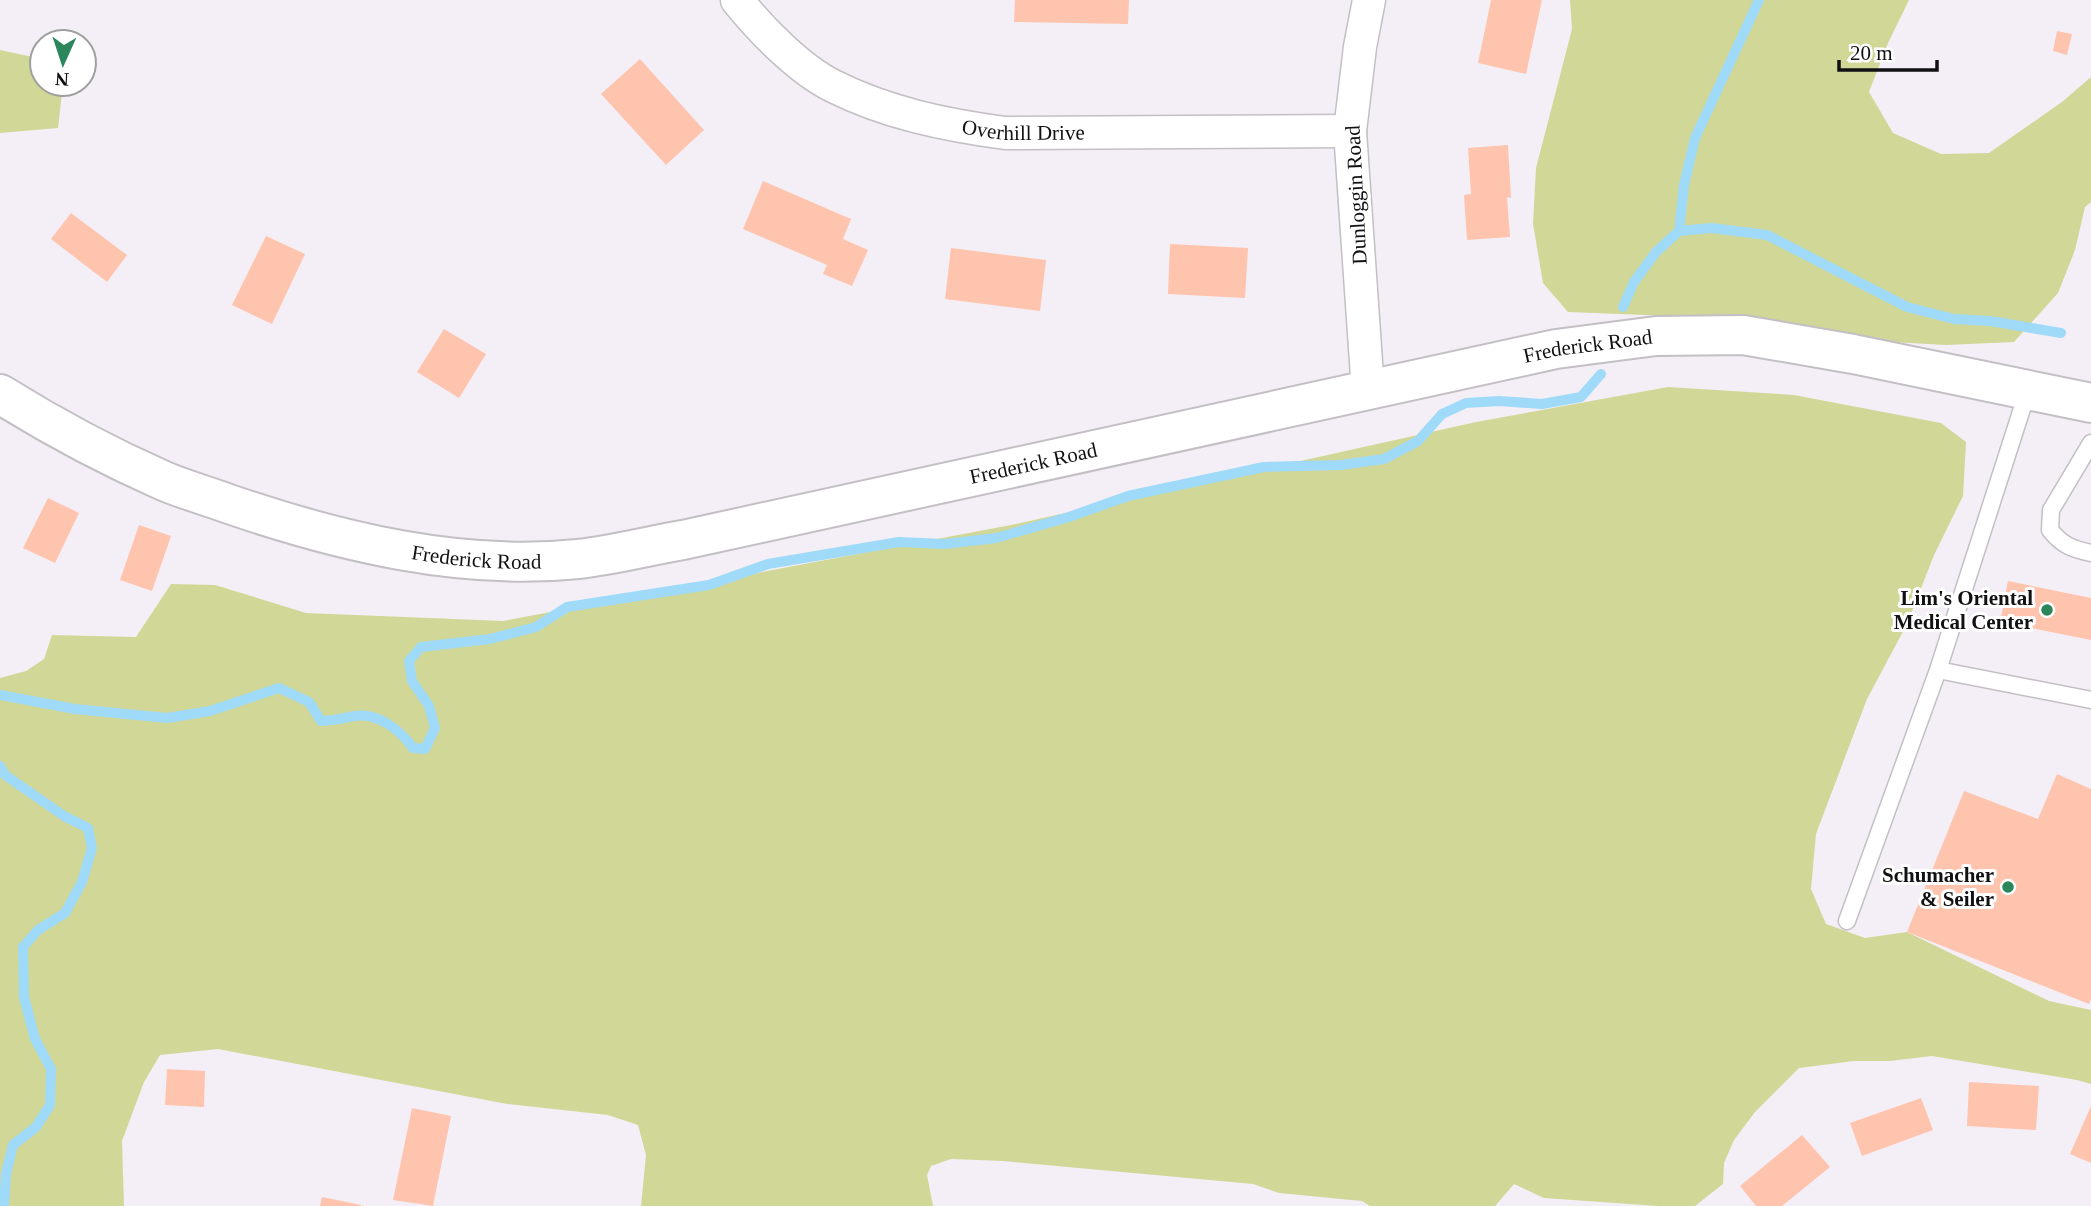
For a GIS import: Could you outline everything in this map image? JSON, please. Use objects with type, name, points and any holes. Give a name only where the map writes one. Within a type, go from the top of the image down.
[{"type":"main road","name":"Frederick Road","points":[[0,394],[74,438],[167,483],[348,539],[444,557],[500,561],[578,559],[683,540],[1556,349],[1656,335],[1743,335],[1853,354],[2091,403]]},
{"type":"street","name":"Overhill Drive","points":[[737,0],[778,46],[831,85],[888,108],[949,126],[1005,133],[1350,131]]},
{"type":"street","name":"Dunloggin Road","points":[[1368,391],[1350,131],[1360,47],[1370,0]]},
{"type":"lane","points":[[1847,921],[1938,670],[2028,390]]},
{"type":"lane","points":[[2091,443],[2051,510],[2050,530],[2069,548],[2091,553]]},
{"type":"lane","points":[[1938,670],[2091,700]]},
{"type":"green space","points":[[1570,0],[1909,0],[1888,43],[1869,92],[1893,133],[1941,154],[1989,153],[2062,102],[2091,77],[2091,202],[2085,207],[2075,250],[2058,293],[2014,342],[1946,345],[1892,342],[1826,330],[1722,318],[1568,312],[1543,283],[1533,224],[1536,168],[1572,29]]},
{"type":"green space","points":[[0,50],[28,56],[28,98],[61,98],[58,128],[0,133]]},
{"type":"green space","points":[[1668,387],[1794,395],[1941,423],[1966,442],[1963,496],[1934,555],[1907,624],[1867,699],[1816,834],[1811,889],[1826,924],[1865,938],[1907,932],[2049,1001],[2091,1010],[2091,1084],[1932,1056],[1799,1068],[1755,1112],[1734,1140],[1724,1163],[1723,1184],[1695,1206],[1544,1198],[1514,1184],[1495,1206],[1370,1206],[1362,1201],[1279,1193],[1253,1184],[1003,1161],[951,1159],[931,1166],[927,1175],[933,1206],[641,1206],[646,1155],[638,1125],[608,1115],[507,1104],[218,1049],[160,1055],[144,1082],[122,1141],[124,1206],[0,1206],[0,678],[26,671],[44,659],[52,635],[136,637],[171,584],[215,585],[306,613],[503,621],[1011,525],[1476,422]]},
{"type":"building","points":[[1015,0],[1129,0],[1128,24],[1014,22]]},
{"type":"building","points":[[1491,0],[1542,0],[1526,74],[1478,63]]},
{"type":"building","points":[[2057,31],[2072,34],[2067,55],[2053,51]]},
{"type":"building","points":[[640,59],[704,130],[666,165],[601,94]]},
{"type":"building","points":[[1508,145],[1511,198],[1507,197],[1510,237],[1467,240],[1464,195],[1471,194],[1468,148]]},
{"type":"building","points":[[763,181],[851,219],[843,239],[868,250],[852,286],[823,274],[827,265],[743,229]]},
{"type":"building","points":[[71,213],[127,255],[107,282],[51,239]]},
{"type":"building","points":[[266,236],[305,254],[272,324],[232,305]]},
{"type":"building","points":[[1170,244],[1248,248],[1245,298],[1168,294]]},
{"type":"building","points":[[951,248],[1046,260],[1040,311],[945,299]]},
{"type":"building","points":[[444,329],[486,354],[459,398],[417,372]]},
{"type":"building","points":[[48,498],[79,513],[55,563],[23,548]]},
{"type":"building","points":[[139,525],[171,536],[152,591],[120,580]]},
{"type":"building","name":"Lim's Oriental Medical Center","points":[[2008,581],[2091,598],[2091,640],[2000,622]]},
{"type":"building","name":"Schumacher & Seiler","points":[[2057,774],[2091,789],[2089,1004],[1907,932],[1964,791],[2038,819]]},
{"type":"building","points":[[167,1069],[205,1071],[204,1107],[165,1105]]},
{"type":"building","points":[[1969,1082],[2039,1086],[2036,1130],[1967,1126]]},
{"type":"building","points":[[1921,1098],[1933,1130],[1862,1156],[1850,1123]]},
{"type":"building","points":[[2091,1106],[2091,1163],[2070,1154]]},
{"type":"building","points":[[412,1108],[451,1116],[433,1206],[393,1200]]},
{"type":"building","points":[[1802,1135],[1830,1167],[1782,1206],[1756,1206],[1740,1186]]},
{"type":"building","points":[[322,1197],[361,1205],[361,1206],[320,1206]]},
{"type":"waterway","points":[[1679,231],[1684,185],[1695,138],[1759,0]]},
{"type":"waterway","points":[[1623,307],[1634,282],[1656,252],[1679,231],[1711,228],[1767,235],[1907,307],[1954,319],[1990,321],[2061,333]]},
{"type":"waterway","points":[[0,695],[75,709],[167,718],[210,711],[279,688],[309,702],[321,721],[355,716],[372,717],[395,729],[413,748],[425,749],[435,728],[429,706],[412,681],[409,661],[421,647],[490,639],[536,627],[567,607],[709,585],[768,564],[899,542],[945,544],[996,538],[1069,517],[1128,496],[1264,467],[1341,465],[1384,459],[1418,441],[1442,414],[1466,403],[1499,401],[1542,404],[1581,397],[1601,374]]},
{"type":"waterway","points":[[0,766],[5,775],[64,816],[88,828],[92,848],[82,882],[65,913],[38,930],[23,947],[24,997],[35,1039],[51,1069],[50,1105],[36,1127],[13,1145],[6,1174],[4,1206]]},
{"type":"place","name":"Lim's Oriental Medical Center","points":[[2047,610]]},
{"type":"place","name":"Schumacher & Seiler","points":[[2008,887]]}]
